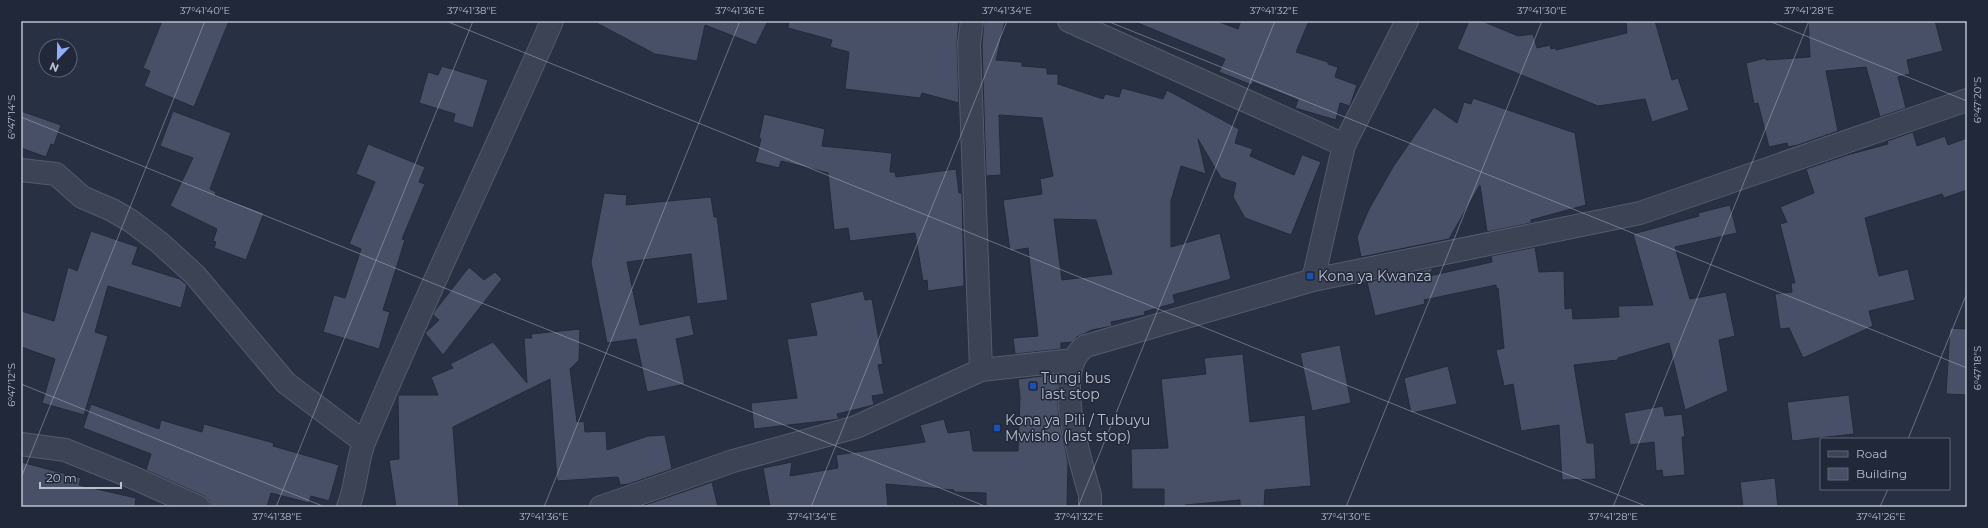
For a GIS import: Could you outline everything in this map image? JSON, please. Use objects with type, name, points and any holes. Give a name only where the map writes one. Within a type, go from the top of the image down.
[{"type":"street","points":[[348,507],[353,496],[364,442],[552,21]]},
{"type":"street","points":[[972,21],[968,44],[981,370]]},
{"type":"street","points":[[1069,21],[1344,145]]},
{"type":"street","points":[[1313,280],[1344,145],[1407,21]]},
{"type":"street","points":[[1095,503],[1070,422],[1069,394],[1073,360],[1081,349],[1086,346],[1313,280],[1640,213],[1967,100]]},
{"type":"street","points":[[21,170],[56,174],[82,197],[112,210],[132,221],[160,243],[195,275],[286,383],[364,442]]},
{"type":"street","points":[[601,507],[733,461],[856,427],[981,370],[1073,360]]},
{"type":"street","points":[[21,444],[65,450],[132,477],[199,507]]},
{"type":"building","points":[[162,21],[229,21],[194,107],[144,86],[150,71],[143,68]]},
{"type":"building","points":[[593,21],[768,21],[756,45],[705,25],[697,61],[655,54]]},
{"type":"building","points":[[789,21],[959,21],[957,44],[959,103],[922,93],[920,98],[845,89],[849,52],[830,47],[832,40],[788,28]]},
{"type":"building","points":[[984,21],[1005,21],[996,60],[1022,62],[1022,66],[1047,68],[1047,74],[1058,74],[1058,84],[1103,99],[1105,94],[1119,97],[1122,88],[1163,99],[1167,90],[1239,129],[1235,143],[1253,149],[1250,156],[1294,175],[1303,152],[1303,155],[1321,162],[1291,235],[1245,218],[1233,197],[1236,183],[1221,178],[1198,139],[1206,174],[1181,166],[1171,201],[1171,247],[1220,233],[1231,279],[1173,295],[1175,303],[1144,312],[1145,315],[1111,322],[1112,326],[1092,330],[1077,337],[1073,342],[1061,343],[1061,349],[1015,354],[1013,338],[1038,336],[1028,248],[1010,251],[1003,200],[1042,194],[1040,179],[1053,176],[1042,118],[999,115],[1001,175],[986,176],[982,45]],"holes":[[[1054,219],[1096,220],[1112,274],[1062,280]]]},
{"type":"building","points":[[1133,21],[1217,21],[1238,29],[1241,21],[1309,21],[1296,52],[1328,62],[1328,64],[1338,67],[1335,77],[1357,85],[1350,106],[1340,103],[1336,120],[1295,108],[1298,100],[1253,82],[1252,85],[1219,72],[1225,59]]},
{"type":"building","points":[[1469,21],[1482,21],[1518,36],[1533,34],[1537,48],[1550,45],[1551,49],[1555,48],[1556,50],[1627,33],[1626,21],[1655,21],[1672,80],[1678,78],[1689,110],[1652,122],[1645,99],[1598,106],[1457,49]]},
{"type":"building","points":[[1808,21],[1935,21],[1943,51],[1907,60],[1910,74],[1898,77],[1906,108],[1880,117],[1866,67],[1826,71],[1838,131],[1798,145],[1788,147],[1787,143],[1769,147],[1758,103],[1754,104],[1746,63],[1766,58],[1766,60],[1810,57]]},
{"type":"building","points":[[442,66],[488,80],[473,128],[453,122],[455,114],[419,103],[428,72],[438,75]]},
{"type":"building","points":[[1473,98],[1575,133],[1586,205],[1531,220],[1531,223],[1487,232],[1480,185],[1449,239],[1361,257],[1357,237],[1369,209],[1393,167],[1434,107],[1457,123],[1464,102],[1471,104]]},
{"type":"building","points":[[21,111],[61,125],[54,145],[51,144],[46,157],[21,148]]},
{"type":"building","points":[[173,111],[231,133],[210,189],[216,192],[215,195],[264,213],[246,260],[214,248],[216,242],[213,241],[217,229],[170,206],[193,158],[160,146]]},
{"type":"building","points":[[764,114],[825,129],[822,146],[892,153],[890,172],[895,172],[896,177],[956,169],[959,193],[962,193],[964,286],[928,291],[927,280],[923,281],[915,233],[850,241],[848,228],[834,230],[828,173],[781,161],[779,168],[755,162],[761,139],[759,138]]},
{"type":"building","points":[[1913,132],[1917,146],[1945,136],[1948,145],[1967,138],[1967,190],[1944,198],[1942,194],[1865,218],[1879,276],[1908,269],[1915,300],[1869,311],[1873,326],[1803,358],[1789,328],[1780,329],[1775,294],[1792,292],[1791,283],[1795,283],[1780,224],[1787,222],[1780,207],[1814,193],[1806,169],[1847,155],[1888,144],[1887,141]]},
{"type":"building","points":[[368,144],[425,167],[419,182],[425,184],[402,239],[405,240],[383,310],[390,312],[379,349],[323,332],[334,295],[345,298],[361,249],[349,244],[375,182],[356,174]]},
{"type":"building","points":[[604,193],[627,195],[626,205],[711,197],[714,217],[717,217],[728,300],[697,304],[691,254],[627,262],[640,325],[690,315],[694,335],[676,339],[685,384],[647,392],[636,339],[607,343],[591,262]]},
{"type":"building","points":[[1730,205],[1737,233],[1675,247],[1690,299],[1726,292],[1735,336],[1719,340],[1728,391],[1685,410],[1669,343],[1618,358],[1618,360],[1574,365],[1587,443],[1594,443],[1596,479],[1562,480],[1559,425],[1521,431],[1513,384],[1504,386],[1496,350],[1504,348],[1498,288],[1496,288],[1496,285],[1424,300],[1425,304],[1375,316],[1367,282],[1433,268],[1429,276],[1492,262],[1491,256],[1535,247],[1539,272],[1564,271],[1565,309],[1572,308],[1573,319],[1619,317],[1618,306],[1653,305],[1633,234],[1699,216],[1698,213]]},
{"type":"building","points":[[91,231],[138,247],[132,264],[180,279],[187,285],[181,308],[108,286],[95,332],[108,336],[84,415],[42,403],[55,359],[21,347],[21,311],[54,321],[68,267],[77,271]]},
{"type":"building","points":[[469,267],[484,280],[495,272],[502,279],[443,355],[425,333],[439,320],[433,315],[434,312]]},
{"type":"building","points":[[863,291],[865,300],[872,299],[883,364],[878,365],[884,394],[872,396],[874,405],[837,414],[839,419],[754,429],[751,403],[797,398],[787,339],[817,335],[810,303]]},
{"type":"building","points":[[1950,328],[1967,329],[1967,395],[1946,394]]},
{"type":"building","points":[[580,329],[579,360],[570,369],[577,422],[584,421],[585,432],[606,431],[607,450],[648,436],[665,435],[672,469],[629,484],[620,485],[618,477],[557,481],[550,379],[453,427],[459,507],[396,507],[389,460],[399,459],[398,395],[438,395],[431,377],[453,368],[450,364],[493,342],[527,383],[524,338],[532,338],[531,334]]},
{"type":"building","points":[[1340,345],[1351,403],[1312,411],[1300,353]]},
{"type":"building","points":[[1243,354],[1250,422],[1305,415],[1311,486],[1265,490],[1264,507],[1240,507],[1240,500],[1185,505],[1185,507],[1164,507],[1164,489],[1132,489],[1131,449],[1168,448],[1161,379],[1206,374],[1204,358]]},
{"type":"building","points":[[1448,366],[1457,404],[1411,413],[1404,378]]},
{"type":"building","points":[[1058,374],[1057,395],[1059,418],[1068,462],[1067,507],[986,507],[986,493],[954,492],[954,490],[886,484],[888,507],[770,507],[763,468],[792,462],[790,476],[838,468],[836,455],[925,442],[920,425],[944,419],[948,433],[970,430],[973,451],[1018,451],[1020,397],[1018,379]]},
{"type":"building","points":[[1849,395],[1854,434],[1792,441],[1787,402]]},
{"type":"building","points":[[91,404],[159,429],[161,420],[202,432],[204,424],[274,443],[273,446],[339,465],[329,501],[311,496],[309,503],[271,493],[267,507],[211,506],[209,500],[204,496],[146,470],[151,454],[83,428]]},
{"type":"building","points":[[1663,406],[1665,416],[1682,414],[1685,437],[1682,437],[1685,475],[1663,477],[1662,470],[1656,471],[1654,442],[1630,445],[1624,413]]},
{"type":"building","points":[[21,462],[81,478],[79,485],[136,498],[135,507],[21,507]]},
{"type":"building","points":[[1775,478],[1778,507],[1743,507],[1740,482]]},
{"type":"building","points":[[712,482],[718,507],[639,507]]},
{"type":"place","name":"Kona ya Kwanza","points":[[1310,276]]},
{"type":"place","name":"Tungi bus last stop","points":[[1033,386]]},
{"type":"place","name":"Kona ya Pili / Tubuyu Mwisho (last stop)","points":[[997,428]]}]
